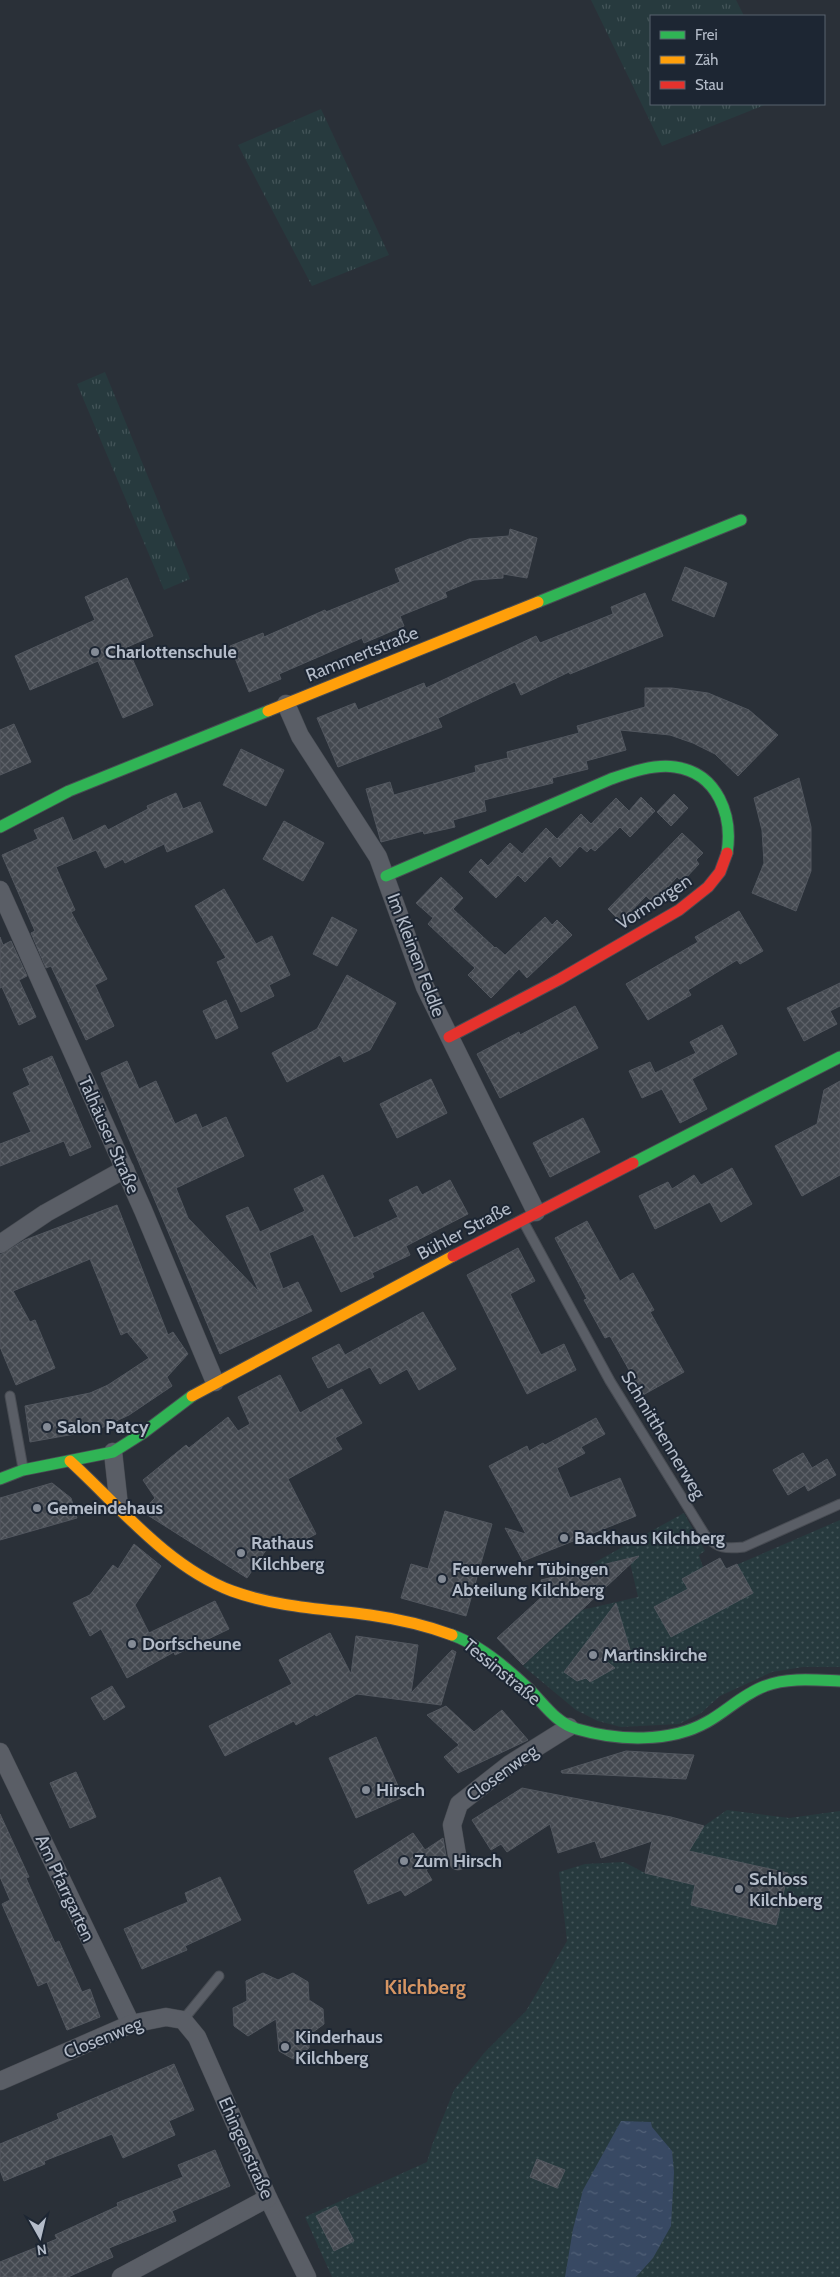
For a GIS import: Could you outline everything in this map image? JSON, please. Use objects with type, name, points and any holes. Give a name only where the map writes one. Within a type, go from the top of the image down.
[{"type":"street","name":"Rammertstraße","points":[[0,827],[69,791],[741,520]]},
{"type":"street","name":"Im Kleinen Feldle","points":[[286,704],[300,736],[367,838],[386,876],[422,978],[529,1216]]},
{"type":"street","name":"Vormorgen","points":[[386,876],[599,784],[647,769],[678,768],[695,774],[716,794],[727,814],[731,837],[729,852],[722,870],[708,887],[696,897],[666,918],[596,959],[522,1000],[449,1037]]},
{"type":"street","name":"Talhäuser Straße","points":[[0,890],[125,1169],[216,1382]]},
{"type":"street","name":"Bühler Straße","points":[[113,1452],[143,1433],[189,1398],[216,1382],[529,1216],[840,1057]]},
{"type":"street","points":[[0,1244],[46,1213],[125,1169]]},
{"type":"street","points":[[0,1479],[24,1470],[113,1452],[119,1506]]},
{"type":"street","name":"Tessinstraße","points":[[70,1461],[119,1506],[154,1543],[203,1576],[232,1590],[297,1606],[363,1613],[421,1623],[457,1636],[490,1658],[528,1689],[569,1727],[591,1733],[651,1737],[679,1733],[706,1722],[749,1694],[773,1683],[810,1680],[840,1681]]},
{"type":"street","name":"Closenweg","points":[[458,1861],[452,1825],[458,1804],[510,1764],[569,1727]]},
{"type":"street","name":"Am Pfarrgarten","points":[[0,1752],[131,2024]]},
{"type":"street","name":"Closenweg","points":[[0,2081],[131,2024],[166,2017],[184,2020]]},
{"type":"street","name":"Ehingenstraße","points":[[184,2020],[197,2037],[268,2198],[307,2277]]},
{"type":"street","points":[[121,2277],[268,2198]]},
{"type":"lane","name":"Schmitthennerweg","points":[[529,1216],[620,1398],[702,1530],[714,1545],[729,1548],[744,1547],[840,1504]]},
{"type":"lane","points":[[10,1396],[24,1470]]},
{"type":"lane","points":[[184,2020],[219,1976]]},
{"type":"green space","points":[[591,0],[736,0],[744,15],[650,15],[650,105],[764,105],[662,146]]},
{"type":"green space","points":[[321,109],[389,255],[312,286],[238,145]]},
{"type":"green space","points":[[105,372],[190,579],[164,590],[77,384]]},
{"type":"green space","points":[[684,1513],[705,1551],[699,1555],[703,1567],[720,1558],[727,1569],[840,1520],[840,1667],[803,1667],[772,1672],[720,1696],[701,1713],[679,1724],[621,1727],[598,1721],[576,1710],[523,1666],[582,1610],[638,1597],[629,1558],[581,1570]]},
{"type":"green space","points":[[727,1810],[789,1818],[840,1811],[840,2277],[332,2277],[305,2217],[427,2162],[454,2090],[485,2052],[526,2011],[567,1941],[559,1872],[585,1864],[624,1862],[645,1873],[671,1879],[704,1826]]},
{"type":"water","points":[[621,2121],[651,2122],[652,2127],[672,2151],[674,2172],[671,2226],[653,2258],[636,2277],[565,2277],[573,2229],[583,2190]]},
{"type":"building","points":[[510,529],[537,538],[527,578],[503,574],[503,578],[474,580],[445,592],[447,597],[400,616],[404,626],[364,643],[362,638],[279,674],[281,679],[249,692],[230,646],[263,633],[264,637],[325,610],[326,612],[400,582],[395,569],[469,539],[509,536]]},
{"type":"building","points":[[685,567],[727,583],[714,617],[672,600]]},
{"type":"building","points":[[127,578],[153,636],[127,647],[153,705],[123,718],[98,661],[30,690],[15,656],[95,620],[85,597]]},
{"type":"building","points":[[645,593],[663,636],[570,674],[569,672],[521,695],[515,682],[438,718],[442,727],[338,767],[317,718],[355,703],[358,710],[424,683],[426,688],[536,636],[540,643],[613,614],[611,607]]},
{"type":"building","points":[[645,688],[672,688],[708,693],[749,710],[778,735],[738,776],[715,754],[693,743],[670,735],[620,730],[626,750],[586,761],[588,769],[552,778],[553,783],[484,800],[486,811],[453,820],[455,827],[424,834],[423,831],[381,842],[366,789],[390,782],[394,795],[476,772],[475,766],[508,758],[507,752],[579,733],[577,726],[645,707]]},
{"type":"building","points":[[14,724],[31,762],[0,775],[0,730]]},
{"type":"building","points":[[241,749],[284,770],[266,806],[223,785]]},
{"type":"building","points":[[799,778],[811,827],[811,871],[796,911],[752,893],[764,863],[762,830],[754,798]]},
{"type":"building","points":[[176,793],[183,809],[200,802],[213,832],[167,852],[164,844],[125,863],[123,859],[105,868],[96,850],[56,867],[75,910],[71,912],[107,979],[95,985],[114,1026],[86,1040],[51,966],[46,968],[31,933],[35,931],[2,855],[38,839],[34,830],[63,817],[73,841],[105,825],[108,830],[148,809],[147,806]]},
{"type":"building","points":[[674,794],[688,808],[671,826],[657,812]]},
{"type":"building","points":[[641,797],[655,811],[630,837],[620,827],[595,851],[591,848],[587,852],[580,846],[560,867],[550,856],[525,882],[518,875],[496,898],[469,872],[481,859],[488,866],[510,843],[522,854],[546,828],[557,839],[581,814],[591,824],[616,798],[629,811]]},
{"type":"building","points":[[284,821],[324,843],[303,881],[263,859]]},
{"type":"building","points":[[682,833],[703,853],[696,860],[699,864],[682,882],[677,877],[653,903],[646,896],[621,922],[608,909]]},
{"type":"building","points":[[441,877],[463,898],[453,909],[505,955],[545,917],[552,925],[557,920],[572,935],[527,978],[519,969],[491,998],[468,975],[475,968],[428,924],[433,918],[416,903]]},
{"type":"building","points":[[224,889],[256,944],[272,936],[290,975],[269,985],[274,996],[241,1012],[217,962],[226,958],[195,906]]},
{"type":"building","points":[[739,911],[763,951],[740,964],[737,960],[688,990],[691,995],[648,1020],[626,984],[698,942],[695,937]]},
{"type":"building","points":[[332,917],[357,930],[337,966],[313,954]]},
{"type":"building","points":[[0,937],[3,945],[11,941],[27,976],[19,980],[36,1017],[19,1025],[2,987],[0,988]]},
{"type":"building","points":[[347,975],[396,1003],[370,1050],[344,1062],[340,1055],[287,1082],[272,1053],[317,1029]]},
{"type":"building","points":[[840,983],[840,1006],[830,1011],[837,1024],[804,1041],[787,1008]]},
{"type":"building","points":[[226,1000],[238,1028],[216,1039],[203,1011]]},
{"type":"building","points":[[575,1006],[598,1048],[500,1098],[477,1054],[519,1032],[520,1035]]},
{"type":"building","points":[[722,1025],[737,1054],[692,1079],[707,1109],[680,1123],[662,1089],[642,1098],[629,1071],[650,1062],[655,1073],[696,1053],[690,1042]]},
{"type":"building","points":[[52,1056],[91,1147],[70,1156],[64,1141],[0,1166],[0,1144],[31,1132],[13,1093],[30,1085],[23,1069]]},
{"type":"building","points":[[127,1061],[139,1089],[156,1081],[175,1124],[196,1114],[202,1128],[226,1117],[244,1156],[176,1188],[188,1218],[259,1292],[226,1216],[248,1207],[260,1232],[305,1211],[294,1189],[323,1175],[354,1238],[398,1217],[389,1200],[417,1186],[422,1195],[450,1180],[468,1214],[406,1246],[410,1255],[372,1273],[374,1277],[341,1292],[313,1234],[269,1253],[283,1289],[298,1282],[312,1311],[220,1354],[101,1073]]},
{"type":"building","points":[[431,1079],[447,1113],[397,1138],[380,1104]]},
{"type":"building","points":[[840,1081],[840,1175],[802,1196],[775,1146],[817,1124],[824,1090]]},
{"type":"building","points":[[583,1118],[600,1152],[550,1177],[533,1143]]},
{"type":"building","points":[[732,1168],[752,1204],[721,1222],[710,1202],[655,1229],[639,1196],[668,1182],[672,1189],[694,1175],[701,1185]]},
{"type":"building","points":[[117,1205],[168,1335],[173,1332],[188,1354],[167,1377],[172,1386],[129,1415],[97,1430],[30,1442],[25,1406],[90,1393],[108,1385],[149,1358],[127,1332],[121,1335],[90,1259],[13,1291],[30,1322],[35,1320],[55,1368],[16,1385],[0,1347],[0,1255],[25,1240]]},
{"type":"building","points":[[587,1221],[620,1281],[633,1273],[654,1310],[650,1312],[684,1372],[643,1395],[610,1336],[605,1338],[584,1300],[587,1299],[555,1238]]},
{"type":"building","points":[[518,1248],[535,1281],[510,1294],[541,1355],[564,1344],[576,1370],[527,1394],[467,1275]]},
{"type":"building","points":[[423,1312],[456,1369],[419,1390],[407,1369],[380,1384],[370,1367],[328,1388],[312,1358],[339,1344],[345,1355]]},
{"type":"building","points":[[280,1375],[300,1413],[342,1389],[362,1423],[335,1438],[342,1449],[288,1479],[316,1534],[285,1550],[277,1534],[247,1578],[146,1514],[143,1510],[155,1498],[143,1480],[186,1445],[189,1448],[228,1417],[238,1431],[250,1424],[238,1397]]},
{"type":"building","points":[[596,1418],[605,1434],[581,1447],[585,1453],[557,1468],[570,1498],[620,1478],[636,1516],[523,1561],[505,1528],[526,1534],[489,1466],[527,1446],[529,1451],[543,1443],[545,1445]]},
{"type":"building","points":[[803,1453],[812,1468],[827,1459],[836,1475],[808,1491],[805,1485],[788,1495],[773,1470]]},
{"type":"building","name":"Gemeindehaus","points":[[52,1483],[71,1498],[77,1518],[0,1540],[0,1498]]},
{"type":"building","points":[[445,1511],[492,1524],[466,1616],[401,1598],[411,1564],[428,1569]]},
{"type":"building","points":[[134,1544],[161,1566],[135,1605],[149,1633],[215,1601],[229,1629],[175,1655],[174,1652],[127,1678],[101,1629],[90,1636],[73,1603],[90,1595],[113,1565],[118,1569]]},
{"type":"building","points":[[639,1556],[523,1665],[497,1638],[546,1593],[541,1580]]},
{"type":"building","points":[[720,1558],[726,1569],[737,1564],[753,1593],[671,1637],[654,1607],[688,1589],[682,1579]]},
{"type":"building","name":"Martinskirche","points":[[616,1603],[631,1653],[605,1660],[615,1668],[590,1682],[586,1678],[577,1681],[564,1672]]},
{"type":"building","points":[[330,1633],[351,1674],[356,1636],[418,1645],[411,1693],[452,1650],[456,1652],[441,1705],[357,1694],[316,1716],[315,1714],[296,1725],[294,1721],[225,1756],[209,1726],[292,1684],[279,1660]]},
{"type":"building","points":[[112,1686],[125,1707],[104,1720],[91,1698]]},
{"type":"building","points":[[446,1706],[474,1732],[502,1710],[528,1740],[458,1773],[444,1757],[459,1745],[427,1715]]},
{"type":"building","points":[[376,1737],[403,1797],[356,1818],[329,1758]]},
{"type":"building","points":[[626,1751],[694,1755],[686,1779],[562,1773],[561,1771]]},
{"type":"building","points":[[76,1772],[96,1817],[70,1828],[50,1783]]},
{"type":"building","points":[[522,1788],[671,1817],[704,1826],[689,1851],[788,1873],[776,1925],[691,1905],[695,1885],[645,1873],[652,1841],[601,1858],[595,1841],[558,1853],[550,1824],[507,1852],[501,1844],[491,1850],[472,1820]]},
{"type":"building","points":[[0,1814],[29,1877],[26,1878],[55,1943],[59,1941],[82,1992],[90,1989],[100,2017],[67,2030],[47,1982],[38,1986],[2,1904],[10,1900],[0,1877]]},
{"type":"building","points":[[413,1833],[425,1850],[443,1838],[446,1856],[426,1870],[432,1880],[405,1896],[401,1890],[368,1904],[354,1871]]},
{"type":"building","points":[[220,1877],[241,1920],[185,1946],[187,1950],[142,1969],[124,1929],[188,1902],[185,1893]]},
{"type":"building","points":[[263,1973],[278,1980],[293,1973],[308,1982],[309,2000],[323,2009],[324,2024],[309,2035],[309,2048],[293,2059],[279,2051],[276,2019],[248,2036],[234,2026],[233,2008],[247,2001],[246,1981]]},
{"type":"building","points":[[174,2064],[194,2110],[169,2121],[175,2135],[123,2158],[112,2134],[44,2161],[45,2164],[4,2181],[0,2170],[0,2144],[59,2119],[57,2114]]},
{"type":"building","points":[[215,2150],[230,2186],[172,2211],[176,2221],[109,2248],[113,2257],[68,2277],[0,2277],[0,2262],[57,2239],[55,2235],[118,2206],[117,2203],[183,2177],[178,2165]]},
{"type":"building","points":[[537,2159],[565,2170],[557,2188],[530,2177]]},
{"type":"building","points":[[336,2206],[354,2241],[334,2251],[316,2216]]},
{"type":"traffic: fast","points":[[538,602],[741,520]]},
{"type":"traffic: fast","points":[[0,827],[69,791],[268,711]]},
{"type":"traffic: fast","points":[[386,876],[611,779],[635,771],[667,766],[690,771],[712,787],[725,811],[728,839],[727,853]]},
{"type":"traffic: fast","points":[[633,1163],[840,1057]]},
{"type":"traffic: fast","points":[[0,1479],[23,1470],[113,1452],[143,1433],[192,1396]]},
{"type":"traffic: fast","points":[[452,1635],[473,1645],[502,1665],[563,1722],[577,1729],[609,1736],[644,1738],[677,1734],[707,1722],[749,1693],[774,1683],[793,1680],[840,1681]]},
{"type":"traffic: slow","points":[[268,711],[538,602]]},
{"type":"traffic: slow","points":[[192,1396],[453,1256]]},
{"type":"traffic: slow","points":[[70,1461],[145,1534],[166,1551],[187,1567],[232,1591],[283,1604],[401,1620],[452,1635]]},
{"type":"traffic: jam","points":[[449,1037],[560,979],[679,910],[708,887],[720,872],[727,853]]},
{"type":"traffic: jam","points":[[453,1256],[633,1163]]},
{"type":"place","name":"Charlottenschule","points":[[95,652]]},
{"type":"place","name":"Salon Patcy","points":[[47,1427]]},
{"type":"place","name":"Gemeindehaus","points":[[37,1508]]},
{"type":"place","name":"Backhaus Kilchberg","points":[[564,1538]]},
{"type":"place","name":"Rathaus Kilchberg","points":[[241,1553]]},
{"type":"place","name":"Feuerwehr Tübingen Abteilung Kilchberg","points":[[442,1579]]},
{"type":"place","name":"Dorfscheune","points":[[132,1644]]},
{"type":"place","name":"Martinskirche","points":[[593,1655]]},
{"type":"place","name":"Hirsch","points":[[366,1790]]},
{"type":"place","name":"Zum Hirsch","points":[[404,1861]]},
{"type":"place","name":"Schloss Kilchberg","points":[[739,1889]]},
{"type":"place","name":"Kinderhaus Kilchberg","points":[[285,2047]]},
{"type":"district","name":"Kilchberg","points":[[425,1987]]}]
